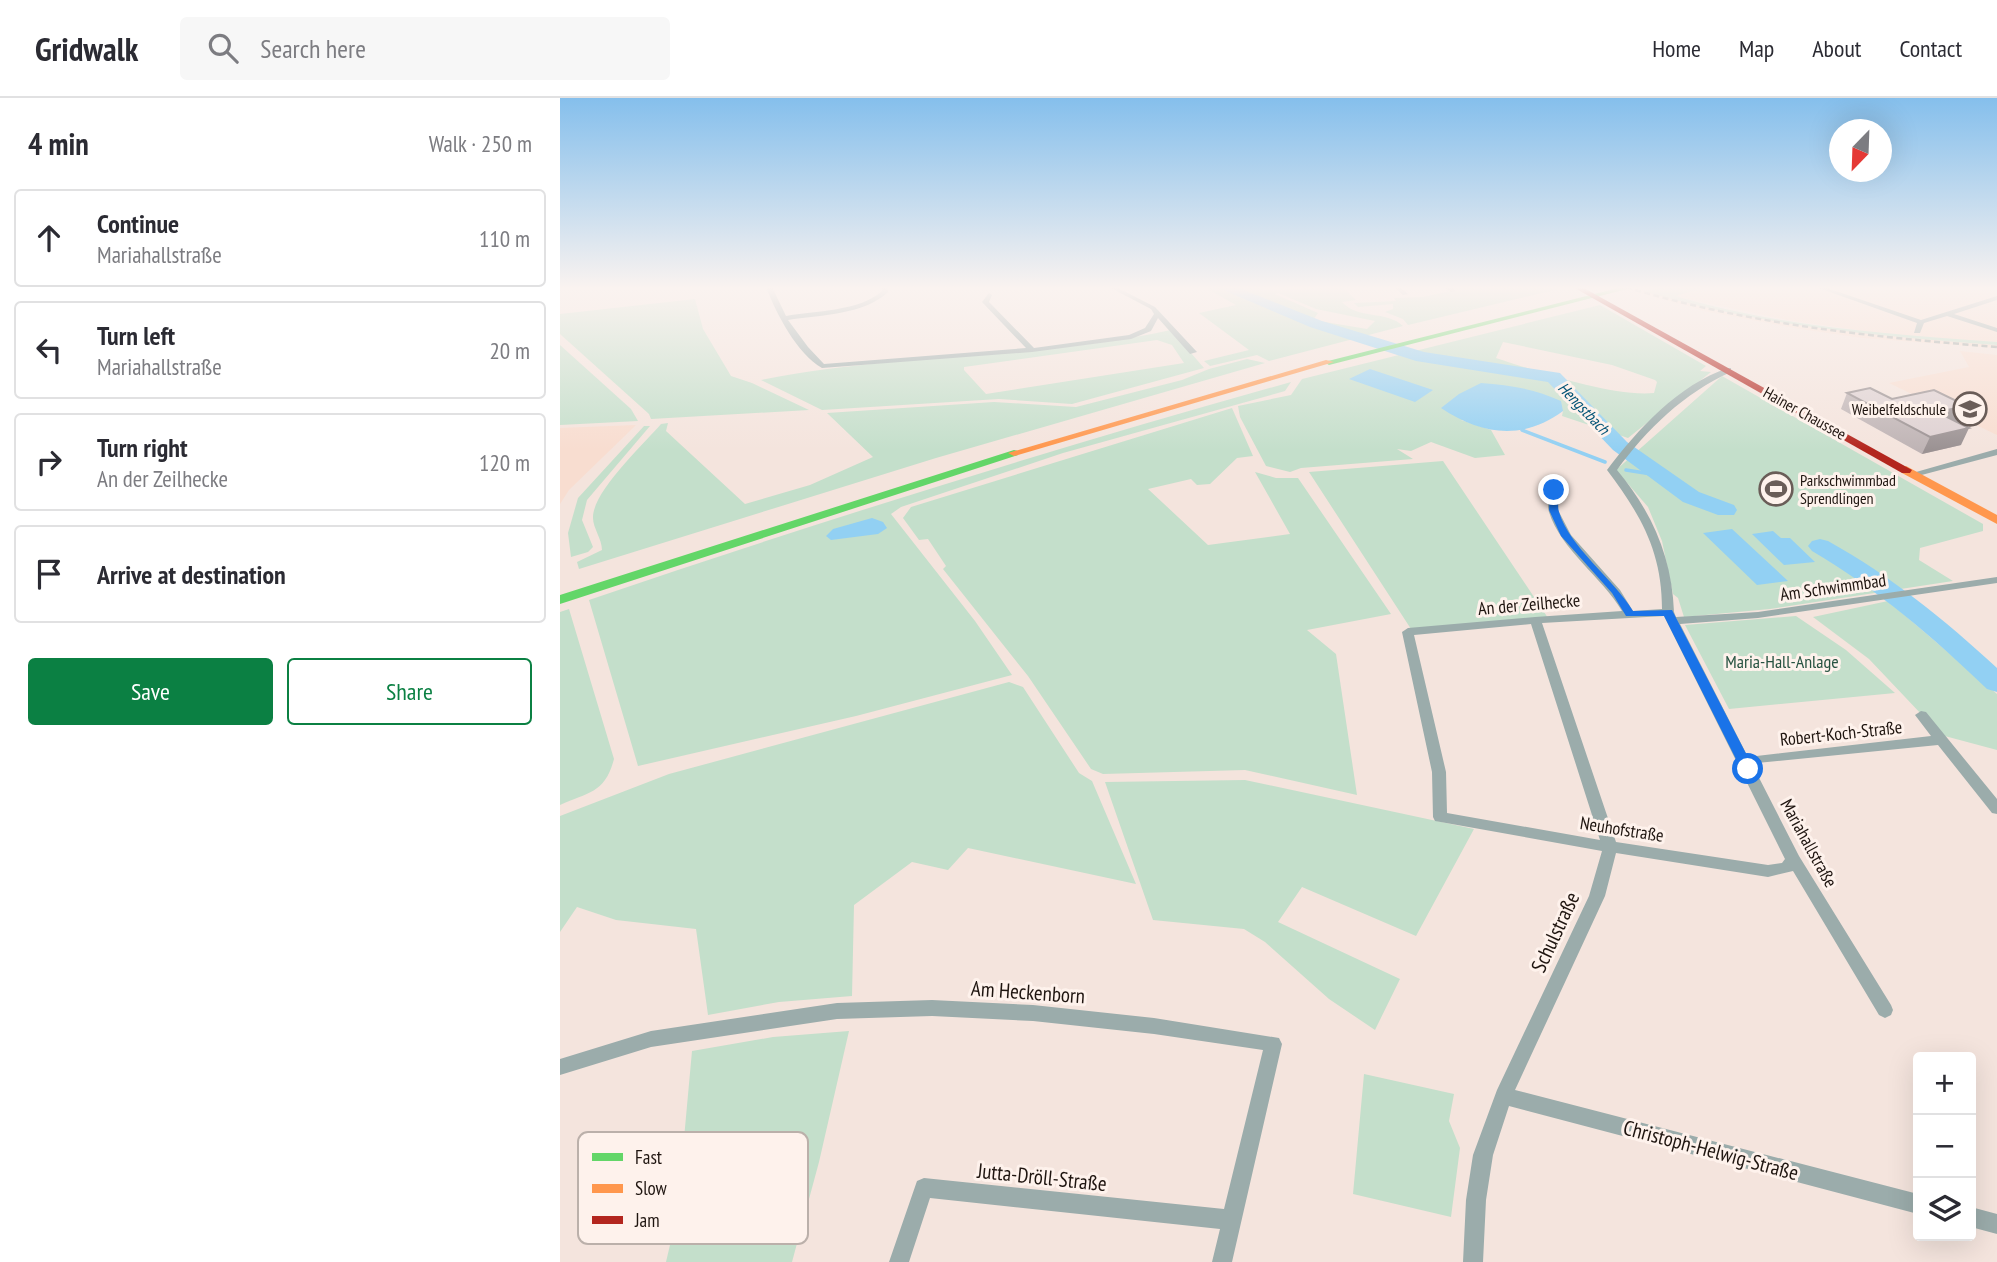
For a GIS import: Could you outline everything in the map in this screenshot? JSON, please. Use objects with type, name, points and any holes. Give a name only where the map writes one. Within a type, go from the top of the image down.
[{"type":"main road","points":[[560,586],[955,459],[1391,341]]},
{"type":"main road","points":[[560,600],[797,521],[1273,372],[1402,341]]},
{"type":"main road","name":"Hainer Chaussee","points":[[1676,341],[1997,520]]},
{"type":"street","points":[[800,341],[822,366],[1031,350],[1092,341]]},
{"type":"street","points":[[1023,341],[1031,350]]},
{"type":"street","points":[[1183,341],[1193,352]]},
{"type":"street","points":[[1629,614],[1670,617],[1669,596],[1657,542],[1641,508],[1612,470],[1627,449],[1702,384],[1728,370]]},
{"type":"street","points":[[1914,474],[1997,452]]},
{"type":"street","name":"An der Zeilhecke","points":[[1440,817],[1439,772],[1408,632],[1629,614],[1616,592],[1566,536],[1553,510],[1554,490]]},
{"type":"street","name":"Am Schwimmbad","points":[[1670,617],[1758,615],[1997,580]]},
{"type":"street","name":"Mariahallstraße","points":[[1670,617],[1747,763],[1793,859],[1885,1010]]},
{"type":"street","points":[[1535,620],[1610,847]]},
{"type":"street","points":[[1921,715],[1997,809]]},
{"type":"street","name":"Robert-Koch-Straße","points":[[1747,763],[1754,759],[1941,740]]},
{"type":"street","name":"Neuhofstraße","points":[[1440,817],[1768,871],[1787,868],[1793,859]]},
{"type":"street","name":"Schulstraße","points":[[1474,1262],[1476,1200],[1483,1155],[1503,1096],[1597,897],[1610,847]]},
{"type":"street","name":"Am Heckenborn","points":[[560,1067],[664,1037],[837,1011],[932,1009],[1033,1013],[1154,1026],[1273,1044],[1222,1262]]},
{"type":"street","name":"Christoph-Helwig-Straße","points":[[1503,1096],[1913,1203]]},
{"type":"street","name":"Jutta-Dröll-Straße","points":[[899,1262],[924,1188],[1233,1220]]},
{"type":"street","points":[[1976,1218],[1997,1224]]},
{"type":"shaded area","points":[[1907,341],[1958,341],[1997,345],[1997,348]]},
{"type":"shaded area","name":"Weibelfeldschule","points":[[1960,351],[1997,355],[1997,435],[1889,383],[1969,367]]},
{"type":"shaded area","points":[[636,425],[569,490],[560,504],[560,428]]},
{"type":"green space","points":[[568,341],[710,341],[731,376],[809,410],[651,419],[649,414]]},
{"type":"green space","points":[[1110,341],[1148,341],[964,367],[964,370],[986,394],[1184,363],[1172,345],[1161,341],[1181,341],[1204,368],[1072,404],[999,399],[822,410],[761,380],[863,365]]},
{"type":"green space","points":[[1237,341],[1344,341],[1269,361],[1257,355],[1210,366],[1204,361],[1249,350]]},
{"type":"green space","points":[[1454,341],[1663,341],[1706,366],[1700,371],[1711,372],[1628,438],[1562,416],[1563,411],[1461,420],[1491,430],[1505,455],[1475,458],[1431,442],[1411,451],[1397,449],[1413,459],[1301,468],[1290,472],[1266,466],[1240,417],[1238,406],[1291,395],[1302,379]],"holes":[[[1503,342],[1612,365],[1657,382],[1654,393],[1618,391],[1554,376],[1496,358]]]},
{"type":"green space","points":[[1950,341],[1997,342],[1997,345]]},
{"type":"green space","points":[[560,345],[631,409],[638,421],[560,425]]},
{"type":"green space","points":[[1247,359],[1265,363],[936,458],[579,569],[577,562],[602,550],[593,518],[601,495],[620,469],[661,424],[668,423],[666,431],[745,504],[810,485],[873,457],[827,413],[994,402],[1076,407],[1182,380],[1209,369]]},
{"type":"green space","name":"Parkschwimmbad Sprendlingen","points":[[1722,376],[1983,524],[1983,531],[1920,548],[1919,560],[1953,581],[1770,609],[1684,617],[1678,598],[1673,594],[1662,541],[1648,507],[1616,470]]},
{"type":"green space","points":[[1291,382],[1285,391],[1063,453],[901,507],[891,514],[975,621],[1012,675],[856,716],[638,766],[589,600],[938,486]]},
{"type":"green space","points":[[1232,408],[1253,456],[1237,458],[1210,484],[1197,485],[1191,479],[1148,489],[1208,545],[1290,534],[1255,472],[1276,478],[1298,478],[1391,614],[1307,630],[1336,654],[1357,795],[1245,770],[1103,774],[1091,769],[1028,676],[943,569],[946,566],[928,539],[919,540],[903,518],[911,507]]},
{"type":"green space","points":[[644,426],[650,426],[587,500],[582,520],[593,547],[588,552],[571,557],[568,533],[578,498]]},
{"type":"green space","points":[[1443,461],[1548,618],[1411,629],[1309,472]]},
{"type":"green space","name":"Maria-Hall-Anlage","points":[[1888,601],[1997,694],[1997,750],[1941,735],[1869,659],[1813,617]]},
{"type":"green space","points":[[569,609],[614,759],[601,785],[560,805],[560,612]]},
{"type":"green space","name":"Maria-Hall-Anlage","points":[[1796,616],[1846,650],[1895,693],[1729,709],[1685,625]]},
{"type":"green space","points":[[1009,682],[1023,687],[1079,773],[1092,781],[1136,884],[968,848],[948,870],[912,862],[854,905],[852,996],[779,1002],[708,1015],[696,929],[616,920],[577,907],[560,932],[560,816],[669,774]]},
{"type":"green space","points":[[1245,780],[1474,829],[1416,936],[1302,887],[1278,922],[1400,979],[1375,1030],[1329,999],[1265,942],[1244,929],[1153,920],[1105,782]]},
{"type":"green space","points":[[849,1031],[808,1203],[808,1132],[685,1132],[692,1051],[773,1037]]},
{"type":"green space","points":[[1364,1074],[1454,1094],[1449,1121],[1460,1148],[1451,1217],[1353,1194]]},
{"type":"green space","points":[[670,1244],[797,1244],[792,1262],[666,1262]]},
{"type":"water","points":[[1370,369],[1433,390],[1415,402],[1349,379]]},
{"type":"water","points":[[1481,383],[1542,393],[1561,401],[1563,411],[1532,427],[1502,431],[1472,424],[1441,408],[1459,394]]},
{"type":"water","points":[[872,518],[883,522],[887,528],[878,534],[831,540],[826,536],[833,529]]},
{"type":"water","points":[[1732,529],[1788,581],[1757,585],[1703,533]]},
{"type":"water","points":[[1773,531],[1781,538],[1790,538],[1815,562],[1784,565],[1752,534]]},
{"type":"building","points":[[1870,388],[1892,399],[1934,390],[1967,406],[1937,412],[1969,428],[1930,437],[1847,393]]},
{"type":"waterway","name":"Hengstbach","points":[[1372,341],[1422,357],[1554,377],[1620,446],[1691,497],[1726,510]]},
{"type":"waterway","points":[[1522,430],[1605,462]]},
{"type":"waterway","points":[[1626,470],[1664,476]]},
{"type":"waterway","name":"Hengstbach","points":[[1820,546],[1891,591],[1935,626],[1997,683]]},
{"type":"railway","points":[[1930,341],[1997,347]]},
{"type":"traffic: fast","points":[[1329,362],[1412,341]]},
{"type":"traffic: fast","points":[[560,600],[1014,453]]},
{"type":"traffic: slow","points":[[1014,453],[1329,362]]},
{"type":"traffic: slow","points":[[1906,470],[1997,520]]},
{"type":"traffic: jam","points":[[1675,341],[1906,470]]},
{"type":"place","name":"Weibelfeldschule","points":[[1970,409]]},
{"type":"place","name":"Parkschwimmbad Sprendlingen","points":[[1776,489]]},
{"type":"route","points":[[1554,490],[1553,510],[1566,536],[1616,592],[1629,614],[1668,612],[1748,769]]}]
